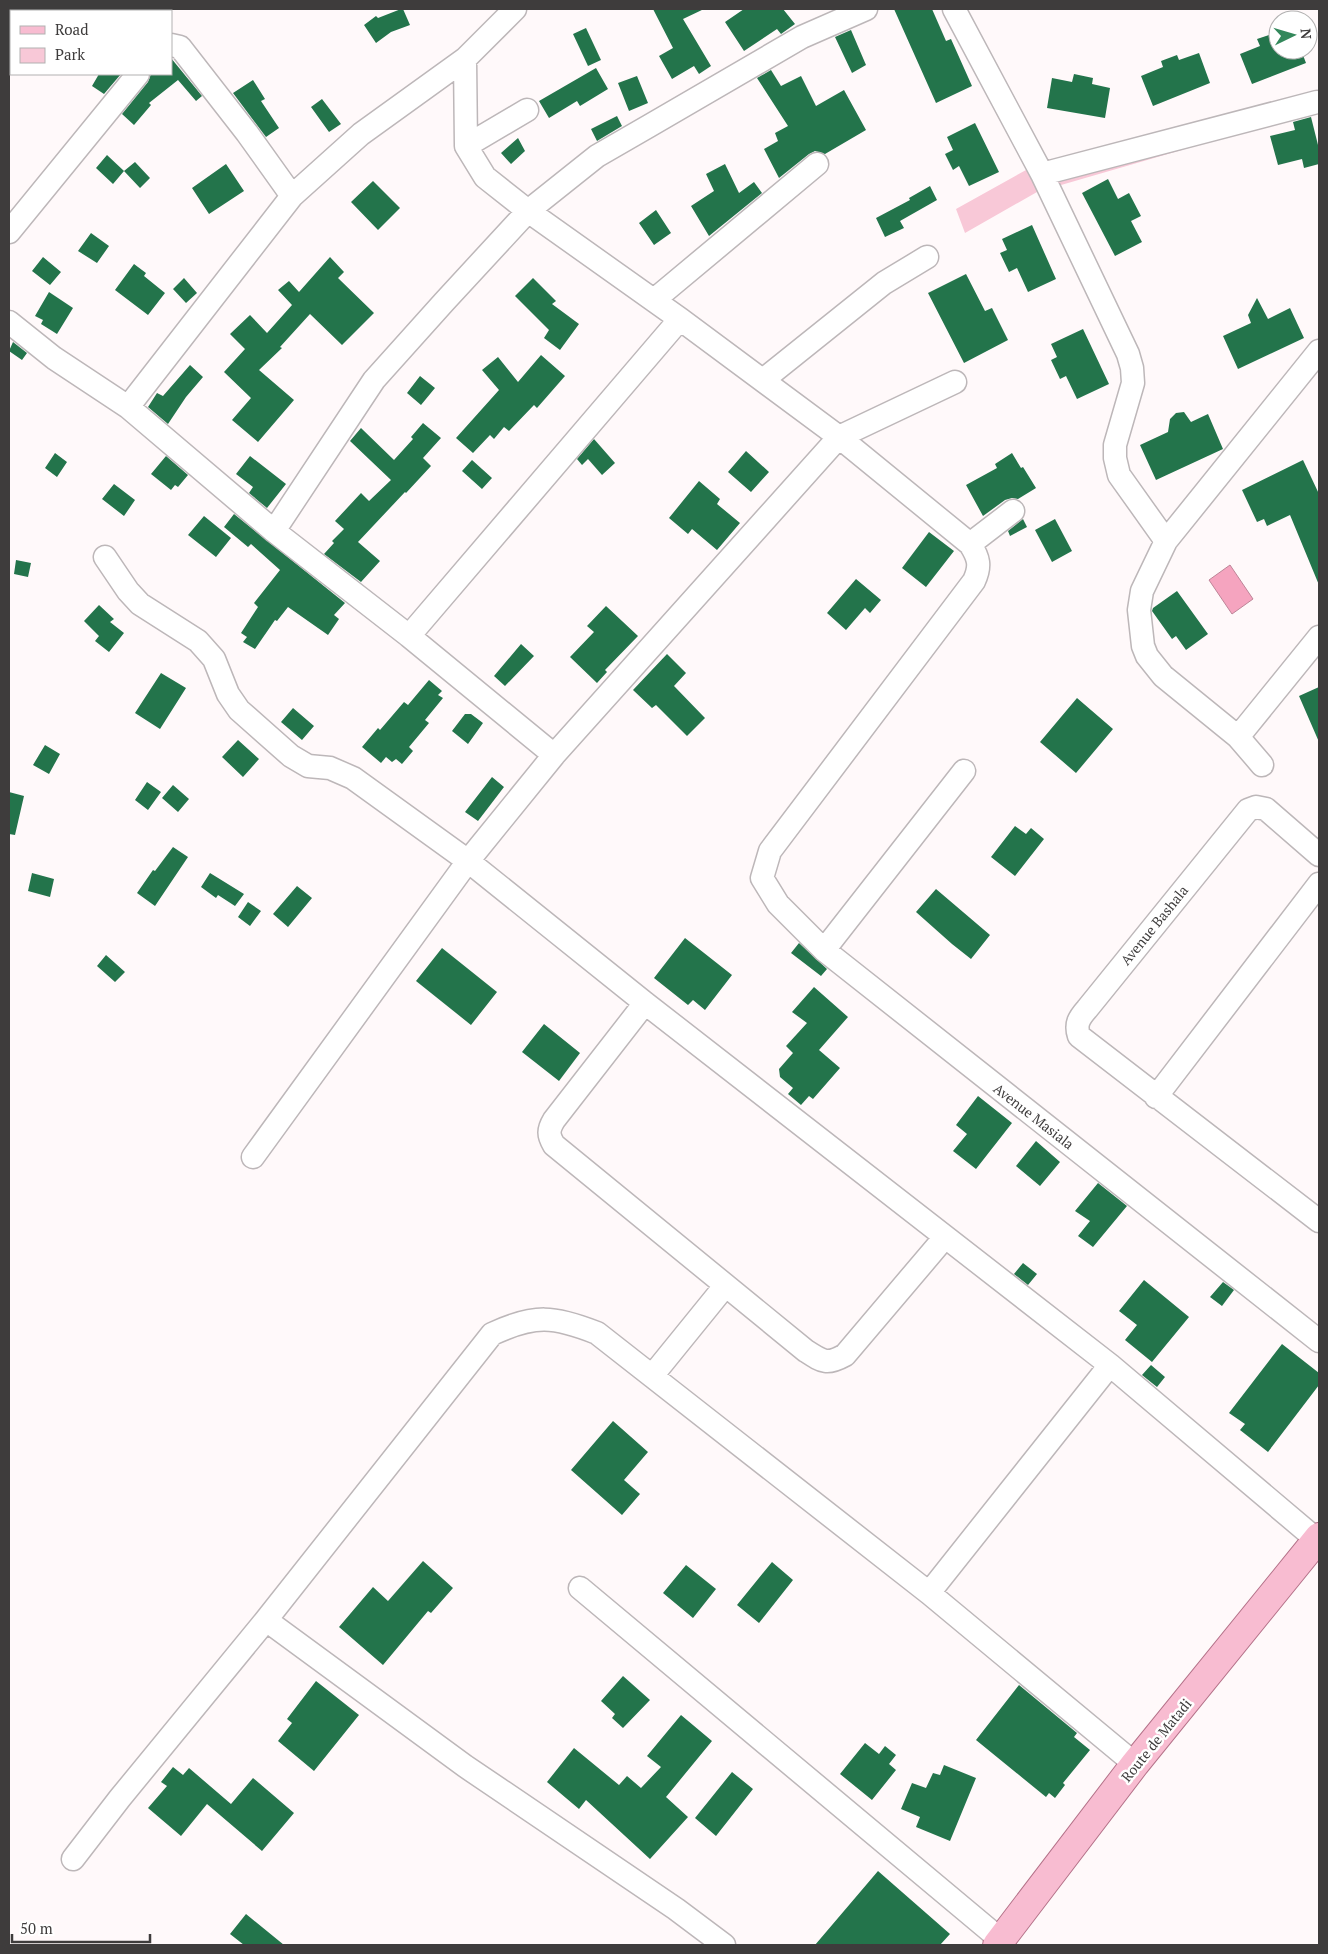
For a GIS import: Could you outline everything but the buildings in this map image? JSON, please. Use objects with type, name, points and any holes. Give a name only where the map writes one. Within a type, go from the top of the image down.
[{"type":"main road","name":"Route de Matadi","points":[[999,1942],[1135,1764],[1318,1538]]},
{"type":"street","points":[[128,407],[292,196],[361,134],[465,59],[515,9]]},
{"type":"street","points":[[274,531],[374,380],[528,211],[598,156],[802,37],[866,9]]},
{"type":"street","points":[[954,9],[1042,174],[1128,354],[1132,368],[1133,383],[1115,445],[1115,458],[1119,475],[1166,541]]},
{"type":"street","points":[[172,45],[180,47],[247,133],[292,196]]},
{"type":"street","points":[[465,59],[466,146],[485,176],[528,211],[763,380],[839,438],[970,544],[1013,511]]},
{"type":"street","points":[[9,232],[137,75]]},
{"type":"street","points":[[1042,174],[1317,102]]},
{"type":"street","points":[[466,146],[528,110]]},
{"type":"street","points":[[654,300],[817,164]]},
{"type":"street","points":[[763,380],[884,283],[928,257]]},
{"type":"street","points":[[409,636],[680,319]]},
{"type":"street","points":[[9,322],[54,358],[128,407],[274,531],[409,636],[554,755]]},
{"type":"street","points":[[1262,765],[1238,737],[1163,676],[1147,656],[1143,646],[1139,610],[1142,591],[1166,541],[1319,351]]},
{"type":"street","points":[[253,1157],[468,861],[554,755],[839,438],[955,382]]},
{"type":"street","name":"Avenue Masiala","points":[[970,544],[978,557],[979,570],[974,581],[770,851],[762,878],[778,904],[824,950],[1319,1341]]},
{"type":"street","points":[[105,557],[128,591],[140,604],[198,642],[214,659],[228,694],[239,710],[285,751],[308,766],[330,768],[353,778],[468,861],[646,1004],[1110,1366],[1318,1538]]},
{"type":"street","points":[[1238,737],[1319,636]]},
{"type":"street","points":[[824,950],[964,771]]},
{"type":"street","name":"Avenue Bashala","points":[[1319,855],[1266,809],[1256,807],[1248,810],[1079,1018],[1076,1027],[1079,1036],[1319,1221]]},
{"type":"street","points":[[1156,1097],[1319,884]]},
{"type":"street","points":[[646,1004],[548,1128],[549,1137],[554,1145],[724,1286],[821,1361],[833,1361],[845,1355],[946,1237]]},
{"type":"street","points":[[652,1376],[724,1286]]},
{"type":"street","points":[[73,1860],[120,1798],[266,1620],[492,1334],[514,1324],[537,1319],[569,1322],[597,1333],[929,1593],[1135,1764]]},
{"type":"street","points":[[929,1593],[1110,1366]]},
{"type":"street","points":[[580,1588],[999,1942]]},
{"type":"street","points":[[266,1620],[464,1766],[668,1903],[724,1945]]},
{"type":"green space","points":[[1319,91],[1319,110],[1037,192],[965,233],[956,209],[1026,170]]},
{"type":"shaded area","points":[[1230,565],[1253,599],[1232,614],[1209,580]]}]
